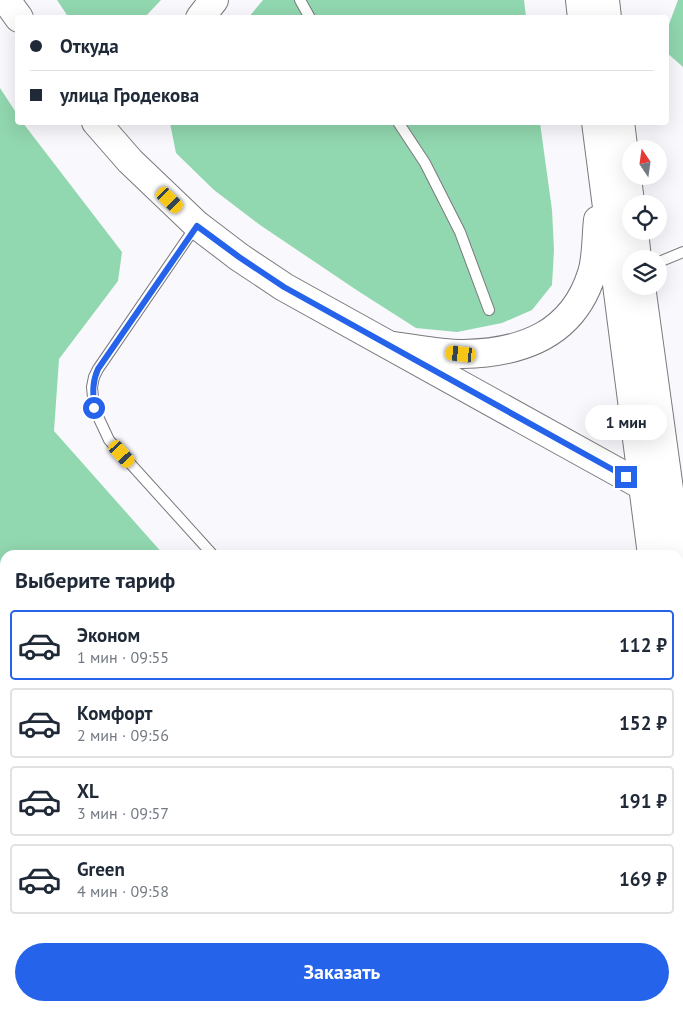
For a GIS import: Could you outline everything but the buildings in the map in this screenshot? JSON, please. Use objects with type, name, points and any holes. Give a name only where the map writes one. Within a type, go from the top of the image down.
[{"type":"main road","points":[[6,0],[17,15]]},
{"type":"main road","points":[[202,15],[214,0]]},
{"type":"main road","points":[[580,0],[582,15]]},
{"type":"main road","points":[[605,0],[607,15]]},
{"type":"main road","points":[[102,125],[130,161],[197,226],[284,287],[665,488]]},
{"type":"main road","points":[[596,125],[603,174],[677,550]]},
{"type":"main road","points":[[620,125],[629,195]]},
{"type":"main road","points":[[394,346],[461,354],[490,352],[522,346],[542,338],[560,326],[579,305],[592,273],[603,174]]},
{"type":"main road","points":[[642,295],[665,488],[653,550]]},
{"type":"lane","points":[[300,0],[308,15]]},
{"type":"lane","points":[[400,125],[425,162],[460,232],[489,310]]},
{"type":"lane","points":[[197,226],[98,369],[92,387],[94,408],[109,440],[208,550]]},
{"type":"lane","points":[[667,259],[683,252]]},
{"type":"green space","points":[[57,0],[161,0],[147,15],[67,15]]},
{"type":"green space","points":[[263,0],[524,0],[526,15],[250,15]]},
{"type":"green space","points":[[678,0],[683,0],[683,67],[669,55],[669,24]]},
{"type":"green space","points":[[0,88],[15,111],[15,125],[25,125],[122,252],[118,281],[59,359],[54,431],[160,550],[0,550]]},
{"type":"green space","points":[[170,125],[540,125],[552,210],[554,250],[552,285],[532,310],[502,323],[457,332],[416,328],[260,225],[214,190],[176,153]]},
{"type":"route","points":[[94,408],[92,387],[98,369],[197,226],[284,287],[394,346],[626,477]]}]
